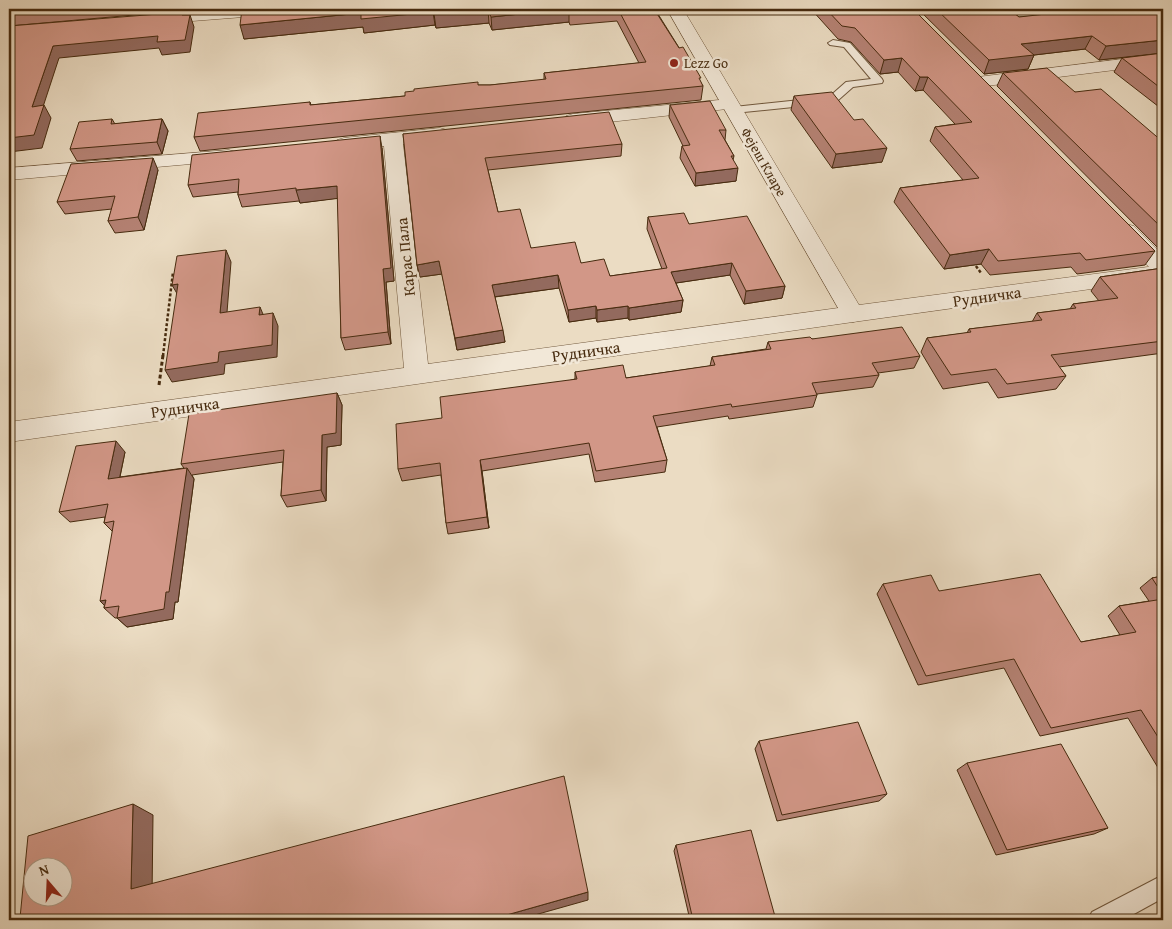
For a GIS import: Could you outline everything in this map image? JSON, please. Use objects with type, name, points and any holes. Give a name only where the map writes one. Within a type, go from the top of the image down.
[{"type":"street","points":[[143,20],[223,11],[282,9]]},
{"type":"street","name":"Фејеш Кларе","points":[[675,9],[853,314]]},
{"type":"street","points":[[978,82],[1163,59]]},
{"type":"street","points":[[964,67],[992,96]]},
{"type":"street","points":[[552,122],[732,107]]},
{"type":"street","points":[[325,146],[463,132]]},
{"type":"street","name":"Карас Пала","points":[[393,139],[417,374]]},
{"type":"street","points":[[9,174],[246,154]]},
{"type":"street","points":[[1111,216],[1163,268]]},
{"type":"street","name":"Рудничка","points":[[9,432],[156,410],[1163,272]]},
{"type":"lane","points":[[732,107],[832,100],[850,84],[878,81],[847,45],[833,43]]},
{"type":"lane","points":[[1100,920],[1163,886]]},
{"type":"path","points":[[970,258],[998,295]]},
{"type":"path","points":[[156,410],[173,272]]},
{"type":"building","points":[[9,9],[61,9],[9,13]]},
{"type":"building","points":[[242,9],[488,9],[361,19],[361,13],[240,25]]},
{"type":"building","points":[[488,9],[569,9],[491,17]]},
{"type":"building","points":[[569,9],[603,9],[570,12]]},
{"type":"building","points":[[618,9],[654,9],[679,48],[683,47],[701,78],[699,78],[703,86],[194,137],[198,113],[310,102],[310,105],[405,96],[405,92],[414,91],[414,89],[478,82],[478,85],[490,85],[546,79],[544,73],[646,62]]},
{"type":"building","points":[[826,9],[913,9],[1155,251],[1086,260],[1080,253],[998,261],[989,249],[950,255],[900,188],[979,178],[935,127],[972,122],[928,77],[920,77],[902,58],[884,60],[855,28],[842,26]]},
{"type":"building","points":[[936,9],[1009,9],[1019,17],[1091,9],[1163,9],[1163,40],[1106,46],[1092,36],[1021,44],[1034,55],[989,60]]},
{"type":"building","points":[[183,12],[182,15],[190,15],[185,40],[157,42],[158,36],[53,46],[32,107],[44,105],[34,135],[9,138],[9,26]]},
{"type":"building","points":[[1163,53],[1163,90],[1122,58]]},
{"type":"building","points":[[1047,68],[1075,92],[1101,89],[1163,142],[1163,229],[1003,73]]},
{"type":"building","points":[[832,92],[854,120],[863,119],[887,148],[836,154],[794,96]]},
{"type":"building","points":[[710,101],[726,130],[719,130],[734,156],[731,156],[738,168],[696,173],[682,146],[690,145],[670,105]]},
{"type":"building","points":[[609,112],[622,144],[485,158],[498,212],[520,209],[531,248],[575,242],[581,263],[604,259],[610,276],[667,268],[648,217],[684,213],[689,224],[747,216],[785,286],[746,291],[732,263],[671,272],[683,300],[629,308],[628,306],[597,310],[596,306],[568,310],[558,275],[492,285],[503,330],[455,338],[439,261],[417,265],[403,134]]},
{"type":"building","points":[[112,119],[111,124],[162,119],[157,142],[70,149],[79,122]]},
{"type":"building","points":[[380,136],[391,268],[383,269],[388,332],[341,338],[337,186],[296,190],[296,188],[238,195],[239,179],[188,185],[192,155]]},
{"type":"building","points":[[153,158],[138,217],[108,221],[115,196],[57,202],[71,164]]},
{"type":"building","points":[[226,250],[220,313],[260,307],[259,315],[273,313],[272,345],[219,352],[218,362],[165,370],[178,284],[172,285],[177,256]]},
{"type":"building","points":[[1163,268],[1163,341],[1051,355],[1066,376],[1007,384],[996,369],[951,375],[927,338],[971,332],[969,329],[1042,320],[1037,313],[1076,308],[1073,304],[1118,298],[1100,277]]},
{"type":"building","points":[[902,327],[920,356],[872,363],[879,375],[812,383],[817,395],[732,407],[731,404],[653,416],[667,460],[596,471],[589,443],[480,460],[487,517],[446,523],[440,463],[398,469],[396,424],[442,418],[440,397],[577,379],[575,372],[623,365],[626,378],[715,365],[712,357],[771,349],[768,342],[810,337],[812,339]]},
{"type":"building","points":[[337,393],[336,433],[322,435],[321,490],[281,496],[284,450],[181,464],[189,414]]},
{"type":"building","points":[[116,441],[108,479],[187,468],[169,592],[166,592],[164,609],[117,618],[119,606],[104,608],[106,600],[100,601],[114,521],[104,523],[108,504],[59,512],[76,446]]},
{"type":"building","points":[[1040,574],[1081,642],[1136,632],[1119,606],[1163,599],[1163,745],[1141,710],[1051,728],[1014,659],[926,676],[883,584],[931,575],[939,591]]},
{"type":"building","points":[[1163,576],[1163,595],[1152,578]]},
{"type":"building","points":[[858,722],[887,794],[782,815],[759,741]]},
{"type":"building","points":[[1061,744],[1108,828],[1007,850],[967,763]]},
{"type":"building","points":[[564,776],[588,892],[489,920],[11,920],[20,918],[22,898],[22,906],[72,906],[72,856],[26,856],[28,836],[133,804],[131,889]]},
{"type":"building","points":[[751,830],[776,920],[693,920],[676,845]]},
{"type":"place","name":"Lezz Go","points":[[674,63]]}]
